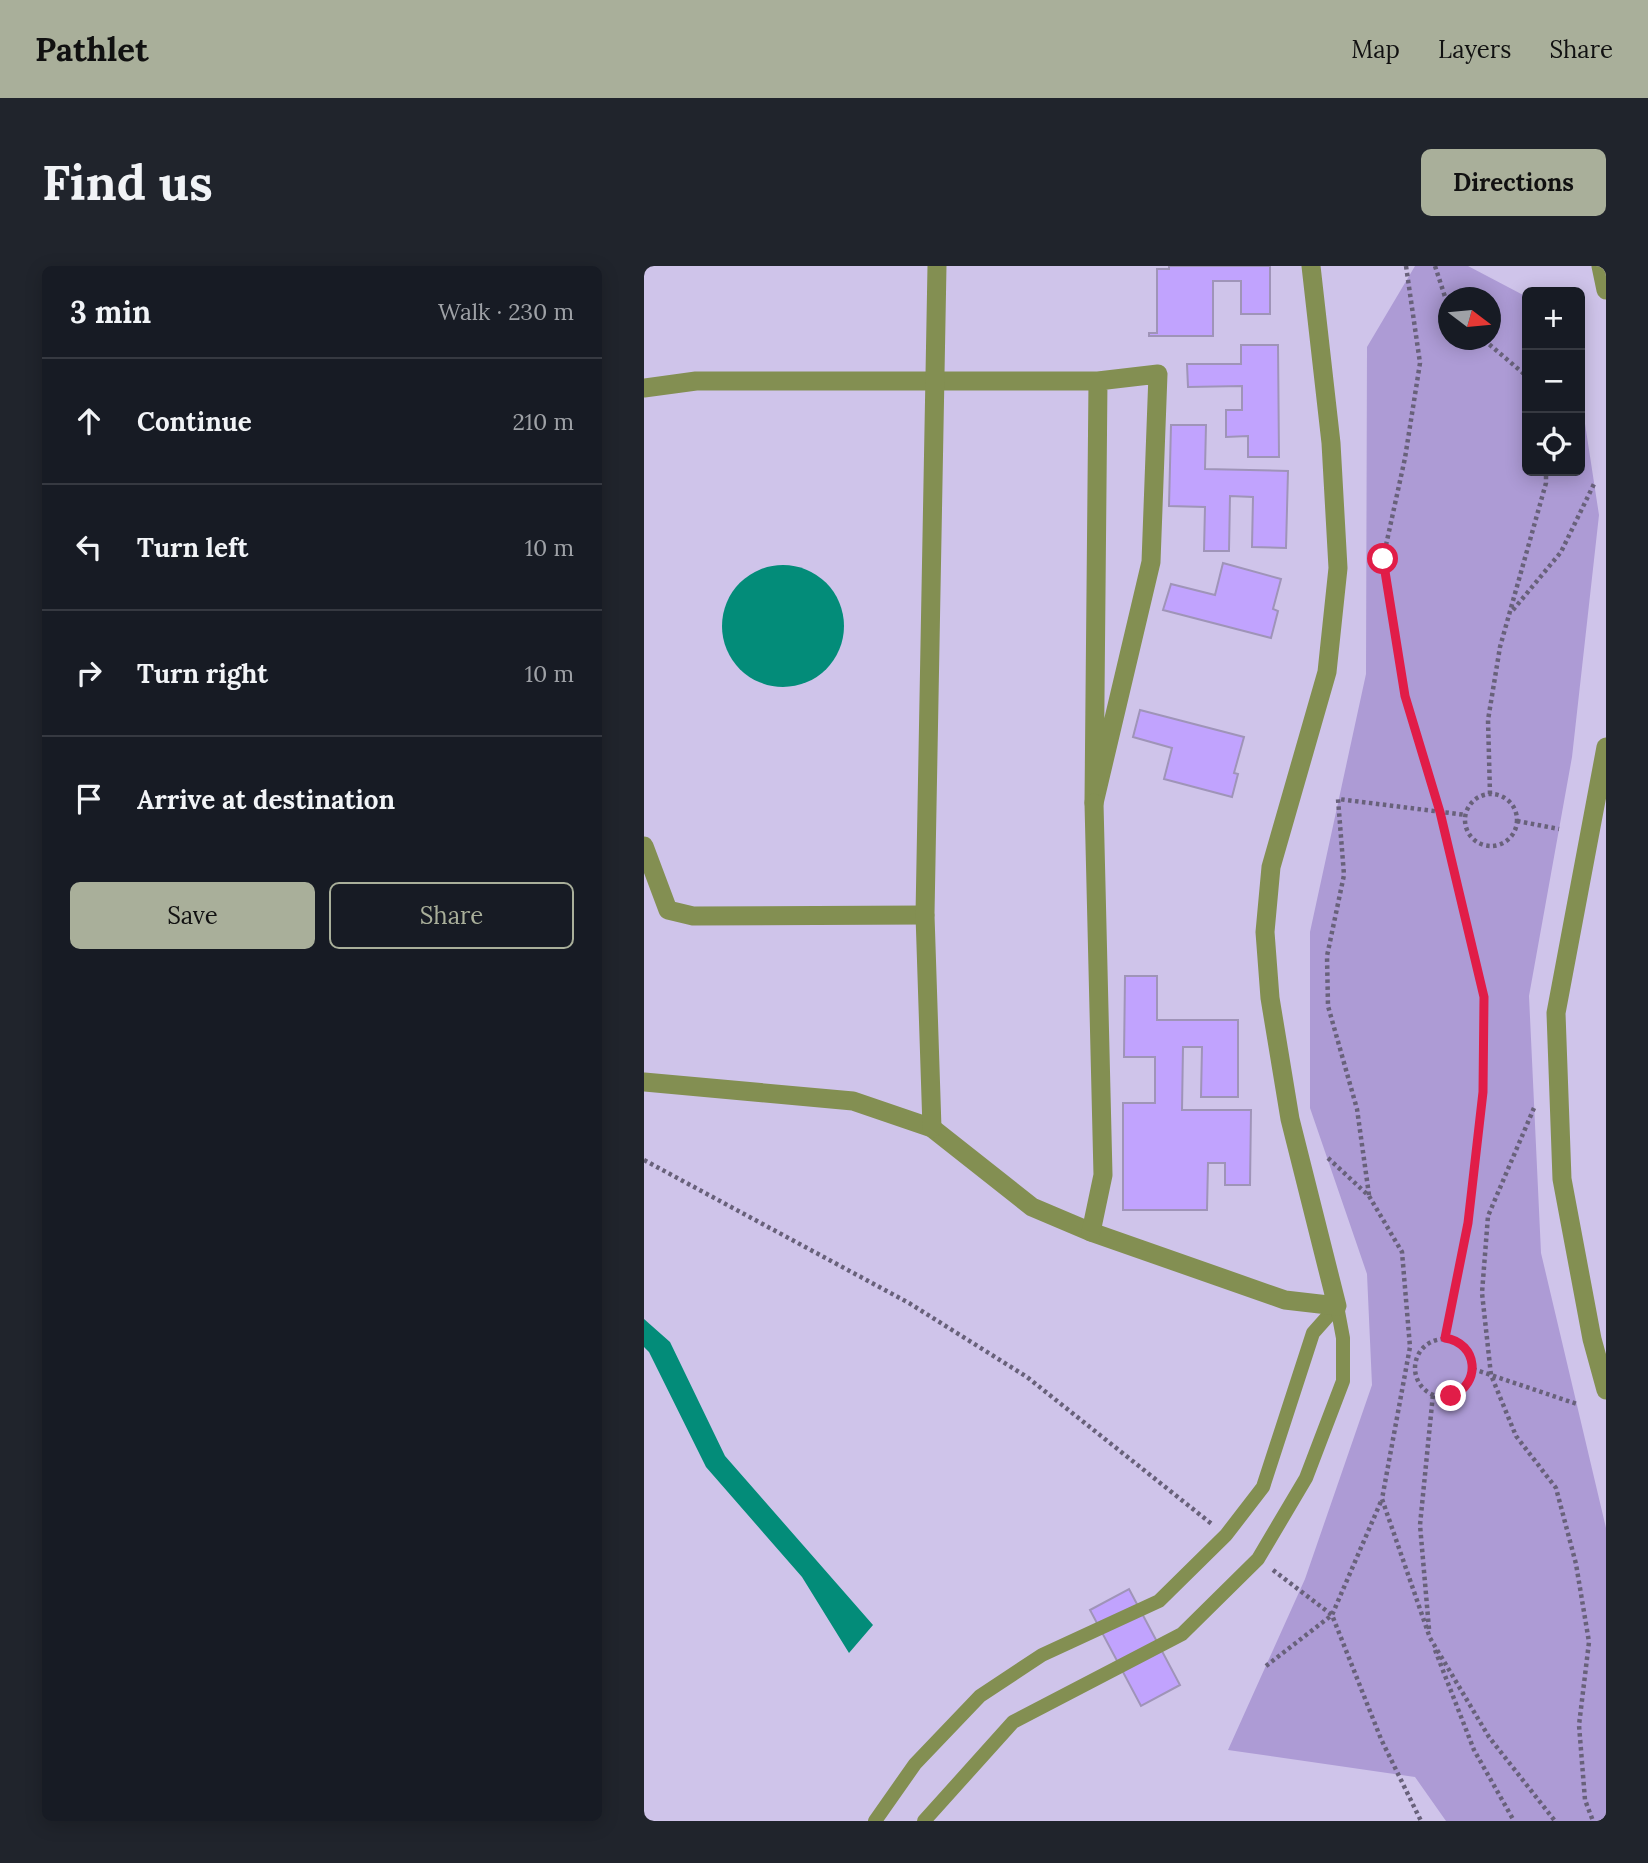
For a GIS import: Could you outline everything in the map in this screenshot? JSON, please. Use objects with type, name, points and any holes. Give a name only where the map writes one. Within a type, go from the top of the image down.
[{"type":"street","points":[[932,1128],[925,915],[937,266]]},
{"type":"street","points":[[644,1082],[853,1101],[932,1128],[1032,1207],[1091,1232],[1285,1300],[1337,1306],[1290,1119],[1270,998],[1265,932],[1271,867],[1327,672],[1338,568],[1331,443],[1311,266]]},
{"type":"street","points":[[1601,266],[1606,290]]},
{"type":"street","points":[[644,388],[696,380],[934,383],[1098,381],[1158,374],[1152,562],[1094,803]]},
{"type":"street","points":[[1091,1232],[1103,1175],[1094,803],[1098,381]]},
{"type":"street","points":[[1606,747],[1556,1013],[1562,1179],[1592,1339],[1606,1390]]},
{"type":"street","points":[[644,846],[668,910],[693,916],[925,915]]},
{"type":"lane","points":[[875,1821],[915,1764],[980,1696],[1042,1655],[1159,1601],[1226,1535],[1263,1487],[1313,1332],[1337,1306]]},
{"type":"lane","points":[[924,1821],[1013,1722],[1182,1633],[1258,1559],[1306,1478],[1343,1381],[1343,1338],[1337,1306]]},
{"type":"path","points":[[1406,266],[1420,363],[1405,458],[1383,559],[1405,696],[1440,812],[1484,997],[1483,1092],[1471,1196],[1445,1338]]},
{"type":"path","points":[[1435,266],[1442,287]]},
{"type":"path","points":[[1496,350],[1522,373]]},
{"type":"path","points":[[1490,794],[1488,720],[1510,614],[1546,476]]},
{"type":"path","points":[[1510,614],[1561,552],[1594,484]]},
{"type":"path","points":[[1498,794],[1512,804],[1517,821],[1515,829],[1504,842],[1488,845],[1473,838],[1466,824],[1466,816],[1474,800],[1498,794]]},
{"type":"path","points":[[1369,1196],[1357,1109],[1328,1006],[1327,956],[1344,875],[1338,799],[1466,816]]},
{"type":"path","points":[[1517,821],[1559,829]]},
{"type":"path","points":[[1534,1108],[1488,1216],[1482,1293],[1492,1375],[1516,1436],[1556,1488],[1576,1564],[1589,1642],[1579,1725],[1586,1800],[1593,1821]]},
{"type":"path","points":[[1266,1666],[1332,1615],[1382,1499],[1410,1348],[1402,1252],[1369,1196],[1328,1158]]},
{"type":"path","points":[[644,1160],[909,1303],[1027,1377],[1226,1535]]},
{"type":"path","points":[[1445,1338],[1454,1340],[1469,1351],[1473,1369],[1471,1378],[1459,1393],[1441,1397],[1433,1394],[1418,1381],[1415,1361],[1426,1344],[1445,1338]]},
{"type":"path","points":[[1473,1369],[1577,1404]]},
{"type":"path","points":[[1433,1394],[1420,1525],[1430,1638],[1489,1737],[1555,1821]]},
{"type":"path","points":[[1382,1499],[1430,1638],[1474,1750],[1514,1821]]},
{"type":"path","points":[[1258,1559],[1332,1615],[1381,1739],[1421,1821]]},
{"type":"shaded area","points":[[1415,266],[1468,266],[1522,294],[1522,476],[1585,476],[1585,424],[1599,515],[1572,757],[1529,996],[1541,1253],[1606,1528],[1606,1821],[1446,1821],[1415,1777],[1228,1750],[1305,1579],[1372,1385],[1367,1274],[1310,1108],[1310,932],[1366,674],[1367,347]]},
{"type":"shaded area","points":[[783,565],[806,570],[826,583],[839,603],[844,626],[839,649],[826,669],[806,682],[783,687],[760,682],[740,669],[727,649],[722,626],[727,603],[740,583],[760,570]]},
{"type":"shaded area","points":[[644,1319],[670,1342],[725,1456],[873,1625],[849,1653],[802,1577],[706,1467],[649,1352],[644,1347]]},
{"type":"building","points":[[1169,266],[1270,266],[1270,314],[1241,314],[1241,281],[1213,281],[1213,336],[1149,336],[1149,333],[1157,333],[1157,269],[1169,269]]},
{"type":"building","points":[[1241,345],[1278,345],[1279,457],[1248,457],[1248,436],[1226,437],[1226,410],[1242,410],[1242,386],[1188,387],[1187,364],[1241,364]]},
{"type":"building","points":[[1171,425],[1206,425],[1205,469],[1288,471],[1286,548],[1252,547],[1253,497],[1230,496],[1229,551],[1204,551],[1205,507],[1169,506]]},
{"type":"building","points":[[1223,563],[1281,579],[1273,609],[1278,611],[1271,638],[1163,610],[1171,584],[1215,595]]},
{"type":"building","points":[[1140,710],[1244,737],[1234,773],[1238,774],[1232,797],[1164,779],[1172,748],[1133,737]]},
{"type":"building","points":[[1125,976],[1157,976],[1157,1020],[1238,1020],[1238,1097],[1201,1097],[1202,1047],[1183,1047],[1182,1110],[1251,1110],[1250,1185],[1225,1185],[1225,1163],[1208,1163],[1207,1210],[1123,1210],[1123,1103],[1155,1103],[1155,1057],[1124,1057]]},
{"type":"building","points":[[1129,1589],[1180,1685],[1141,1706],[1090,1610]]},
{"type":"route","points":[[1383,559],[1405,696],[1440,812],[1484,997],[1483,1092],[1468,1223],[1445,1338],[1462,1344],[1469,1351],[1473,1369],[1466,1386],[1451,1396]]}]
